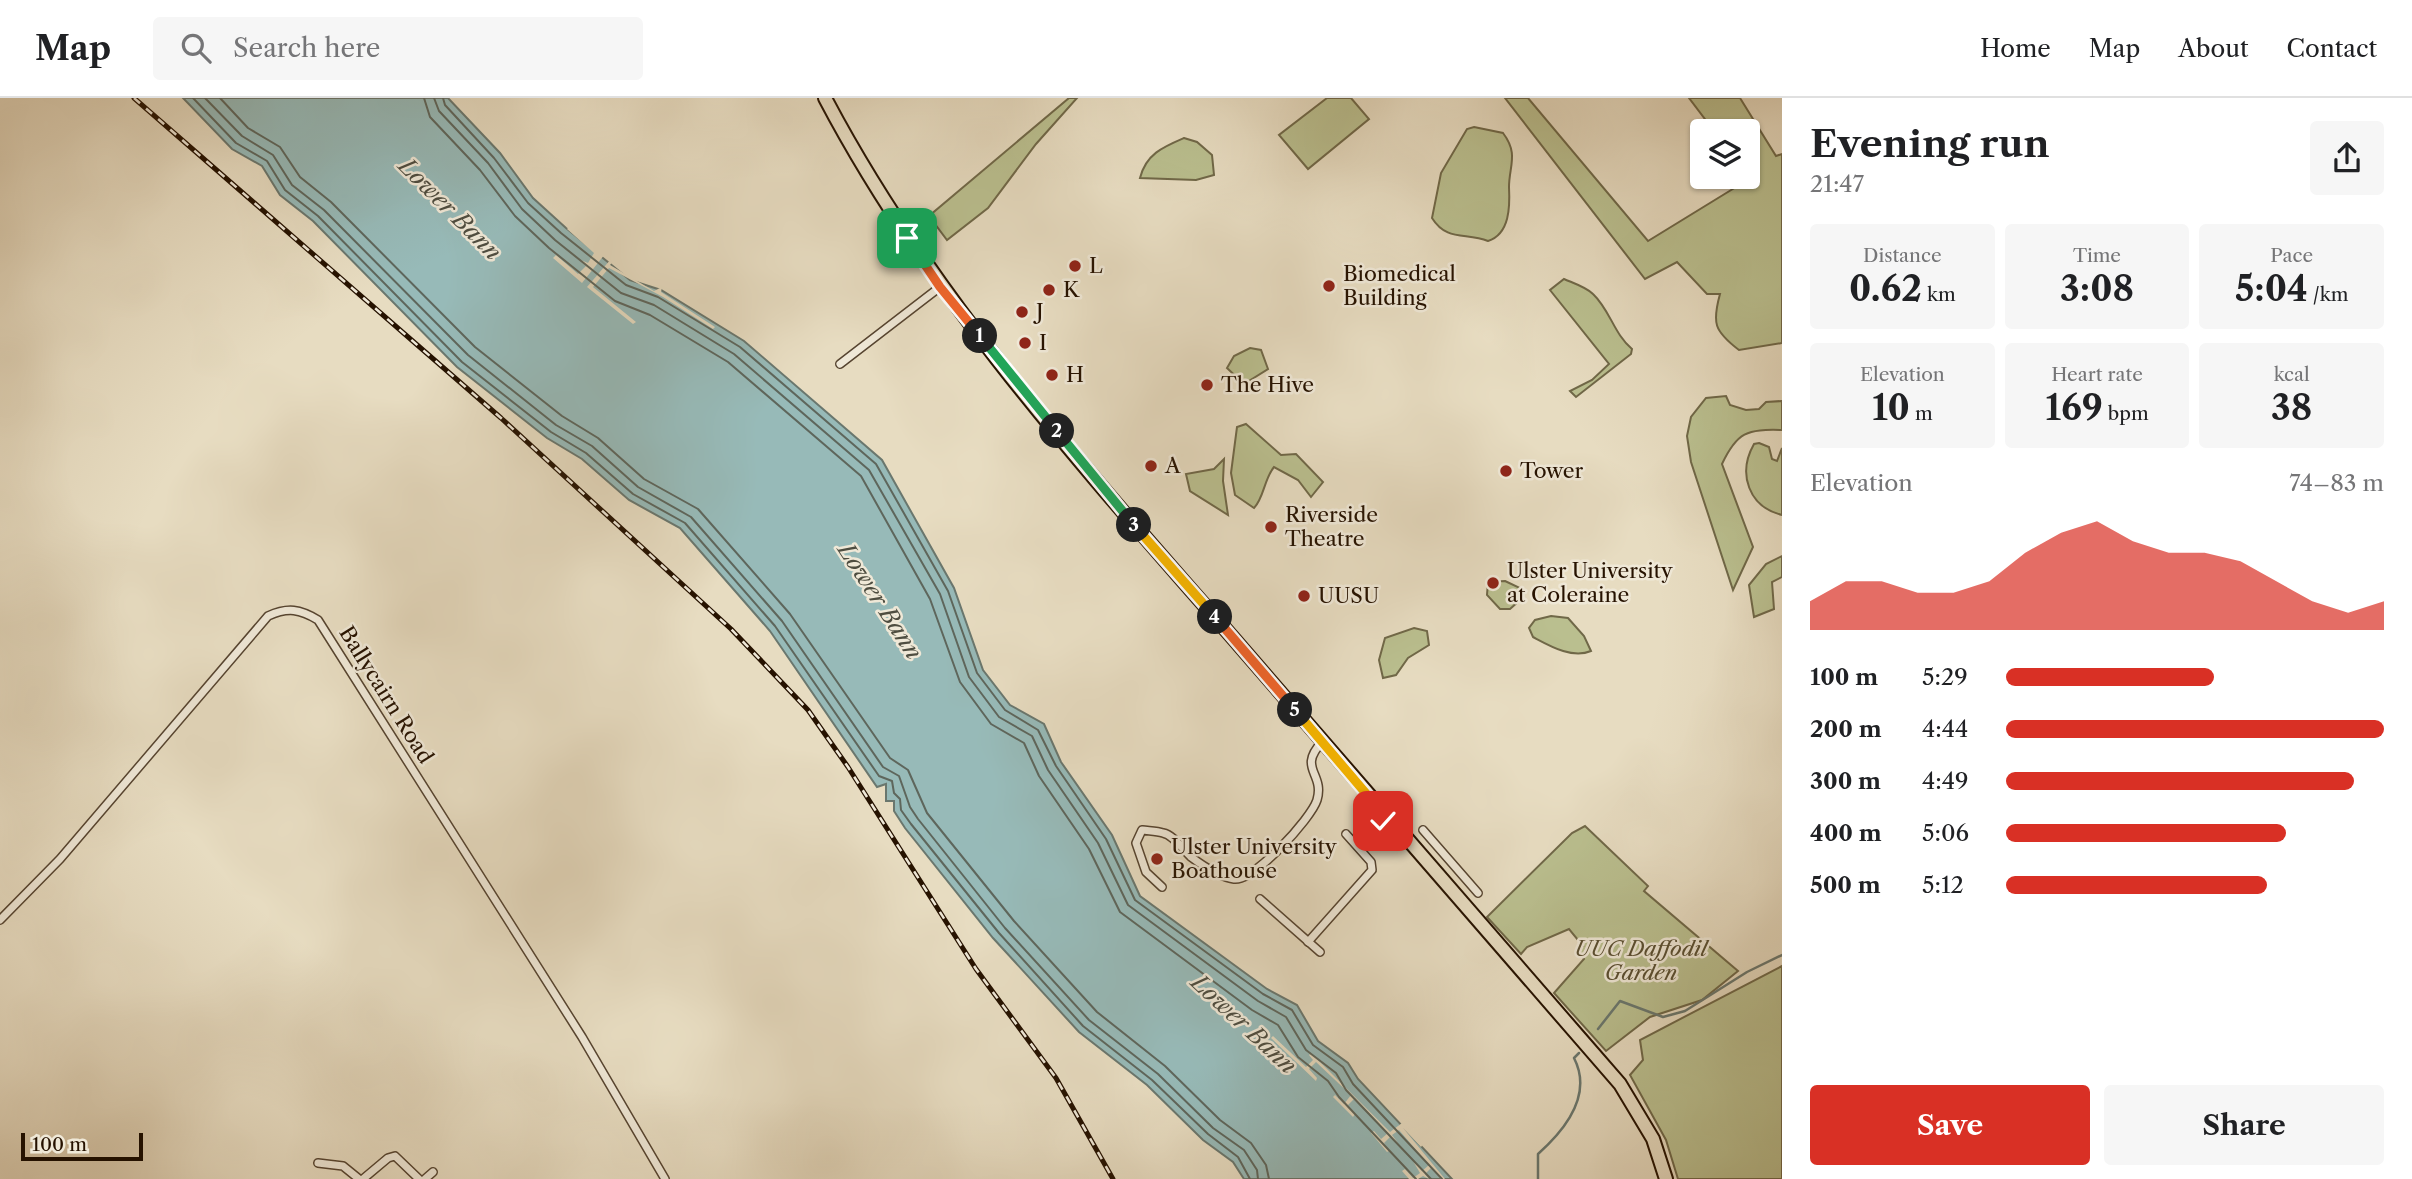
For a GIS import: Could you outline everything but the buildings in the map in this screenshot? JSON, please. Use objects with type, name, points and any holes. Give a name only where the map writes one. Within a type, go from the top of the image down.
[{"type":"main road","points":[[825,98],[874,189],[940,287],[1139,531],[1620,1084],[1653,1139],[1666,1179]]},
{"type":"street","points":[[840,364],[940,287]]},
{"type":"street","name":"Ballycairn Road","points":[[0,920],[60,859],[268,616],[282,609],[302,611],[318,621],[582,1037],[665,1179]]},
{"type":"street","points":[[1162,887],[1146,872],[1136,843],[1142,830],[1166,833],[1192,858],[1223,876],[1238,880],[1253,874],[1309,815],[1318,799],[1317,782],[1310,765],[1311,754],[1322,742]]},
{"type":"street","points":[[1356,844],[1386,817]]},
{"type":"street","points":[[1423,830],[1479,893]]},
{"type":"street","points":[[1308,942],[1372,870],[1371,862],[1346,834]]},
{"type":"street","points":[[1260,899],[1320,952]]},
{"type":"street","points":[[318,1163],[343,1166],[361,1179],[388,1158],[395,1156],[419,1179]]},
{"type":"street","points":[[425,1179],[433,1172]]},
{"type":"green space","points":[[1069,98],[1077,98],[1036,144],[988,208],[947,240],[929,216]]},
{"type":"green space","points":[[1327,98],[1351,98],[1369,119],[1308,169],[1279,135]]},
{"type":"green space","points":[[1505,98],[1528,98],[1648,241],[1733,189],[1760,189],[1760,130],[1776,156],[1782,154],[1782,343],[1739,350],[1724,337],[1717,326],[1716,312],[1720,294],[1707,294],[1677,262],[1645,279]]},
{"type":"green space","points":[[1689,98],[1740,98],[1753,119],[1705,119]]},
{"type":"green space","points":[[1474,127],[1503,133],[1512,154],[1505,226],[1488,241],[1451,233],[1438,226],[1432,218],[1441,173],[1467,129]]},
{"type":"green space","points":[[1184,138],[1197,142],[1212,155],[1214,175],[1196,180],[1140,178],[1151,157],[1162,148]]},
{"type":"green space","points":[[1564,279],[1593,294],[1632,349],[1631,354],[1576,397],[1570,391],[1592,380],[1609,364],[1550,290]]},
{"type":"green space","points":[[1250,348],[1261,350],[1268,369],[1244,384],[1227,368],[1234,356]]},
{"type":"green space","points":[[1726,396],[1730,405],[1746,410],[1759,409],[1766,402],[1782,401],[1782,430],[1760,430],[1744,435],[1733,445],[1722,464],[1753,547],[1733,590],[1691,462],[1687,436],[1691,417],[1706,398]]},
{"type":"green space","points":[[1246,424],[1281,455],[1296,454],[1323,482],[1311,497],[1298,480],[1274,467],[1254,508],[1235,495],[1231,473],[1237,427]]},
{"type":"green space","points":[[1754,444],[1769,447],[1772,459],[1777,461],[1782,448],[1782,515],[1761,505],[1749,488],[1749,455]]},
{"type":"green space","points":[[1224,459],[1223,481],[1228,515],[1190,491],[1186,474],[1214,469]]},
{"type":"green space","points":[[1782,556],[1782,577],[1772,582],[1774,609],[1754,617],[1749,585],[1766,564]]},
{"type":"green space","points":[[1505,581],[1520,588],[1519,601],[1510,609],[1500,609],[1487,595],[1488,582]]},
{"type":"green space","points":[[1551,616],[1568,618],[1584,636],[1591,651],[1569,652],[1533,637],[1529,628],[1535,620]]},
{"type":"green space","points":[[1414,628],[1427,631],[1429,645],[1408,658],[1396,675],[1383,678],[1379,660],[1385,638]]},
{"type":"green space","name":"UUC Daffodil Garden","points":[[1585,826],[1648,886],[1644,891],[1738,971],[1702,1000],[1650,1017],[1606,1051],[1554,993],[1584,959],[1578,950],[1583,946],[1569,929],[1527,947],[1521,954],[1487,917],[1572,833]]},
{"type":"green space","points":[[1782,966],[1782,1179],[1678,1179],[1666,1140],[1630,1075],[1643,1060],[1640,1040]]},
{"type":"water","name":"Lower Bann","points":[[183,98],[448,98],[500,153],[533,198],[566,228],[630,280],[661,290],[744,341],[882,460],[954,588],[983,670],[1010,705],[1044,724],[1061,762],[1112,835],[1140,896],[1267,989],[1297,1005],[1318,1041],[1348,1063],[1358,1079],[1452,1179],[1244,1179],[1233,1162],[1203,1140],[1147,1085],[1079,1032],[993,938],[905,828],[894,811],[894,801],[886,801],[886,784],[877,787],[770,631],[680,528],[629,500],[582,459],[547,438],[457,367],[313,221],[280,195],[262,166],[232,149]]},
{"type":"pier","points":[[569,227],[605,254],[582,283],[553,258],[556,255],[578,274],[586,266],[578,259],[588,263],[594,253],[567,229]]},
{"type":"pier","points":[[611,259],[613,261],[610,265],[654,291],[662,287],[661,292],[715,327],[713,329],[663,297],[609,268],[593,287],[636,322],[633,324],[587,287]]},
{"type":"pier","points":[[1273,1036],[1306,1067],[1313,1060],[1309,1055],[1311,1053],[1390,1132],[1402,1123],[1424,1143],[1421,1147],[1403,1128],[1445,1179],[1441,1179],[1431,1168],[1425,1174],[1429,1179],[1423,1176],[1409,1179],[1402,1171],[1405,1169],[1413,1178],[1420,1173],[1413,1161],[1422,1171],[1429,1165],[1399,1130],[1392,1135],[1398,1143],[1390,1137],[1384,1143],[1389,1151],[1387,1152],[1371,1133],[1374,1131],[1381,1139],[1388,1133],[1355,1098],[1347,1106],[1355,1114],[1353,1117],[1333,1097],[1335,1095],[1344,1104],[1351,1095],[1316,1062],[1309,1069],[1317,1078],[1316,1081],[1271,1038]]},
{"type":"waterway","points":[[1598,1029],[1620,1001],[1663,1017],[1685,1011],[1747,972],[1782,955]]},
{"type":"waterway","points":[[1538,1179],[1538,1154],[1566,1123],[1578,1098],[1579,1072],[1574,1058],[1579,1053]]},
{"type":"railway","points":[[134,98],[501,418],[731,629],[808,710],[848,767],[976,969],[1056,1078],[1113,1179]]},
{"type":"place","name":"L","points":[[1075,266]]},
{"type":"place","name":"Biomedical Building","points":[[1329,286]]},
{"type":"place","name":"K","points":[[1049,290]]},
{"type":"place","name":"J","points":[[1022,312]]},
{"type":"place","name":"I","points":[[1025,343]]},
{"type":"place","name":"H","points":[[1052,375]]},
{"type":"place","name":"The Hive","points":[[1207,385]]},
{"type":"place","name":"A","points":[[1151,466]]},
{"type":"place","name":"Tower","points":[[1506,471]]},
{"type":"place","name":"Riverside Theatre","points":[[1271,527]]},
{"type":"place","name":"Ulster University at Coleraine","points":[[1493,583]]},
{"type":"place","name":"UUSU","points":[[1304,596]]},
{"type":"place","name":"Ulster University Boathouse","points":[[1157,859]]},
{"type":"route","points":[[907,238],[940,287],[1139,531],[1386,817],[1383,821]]}]
